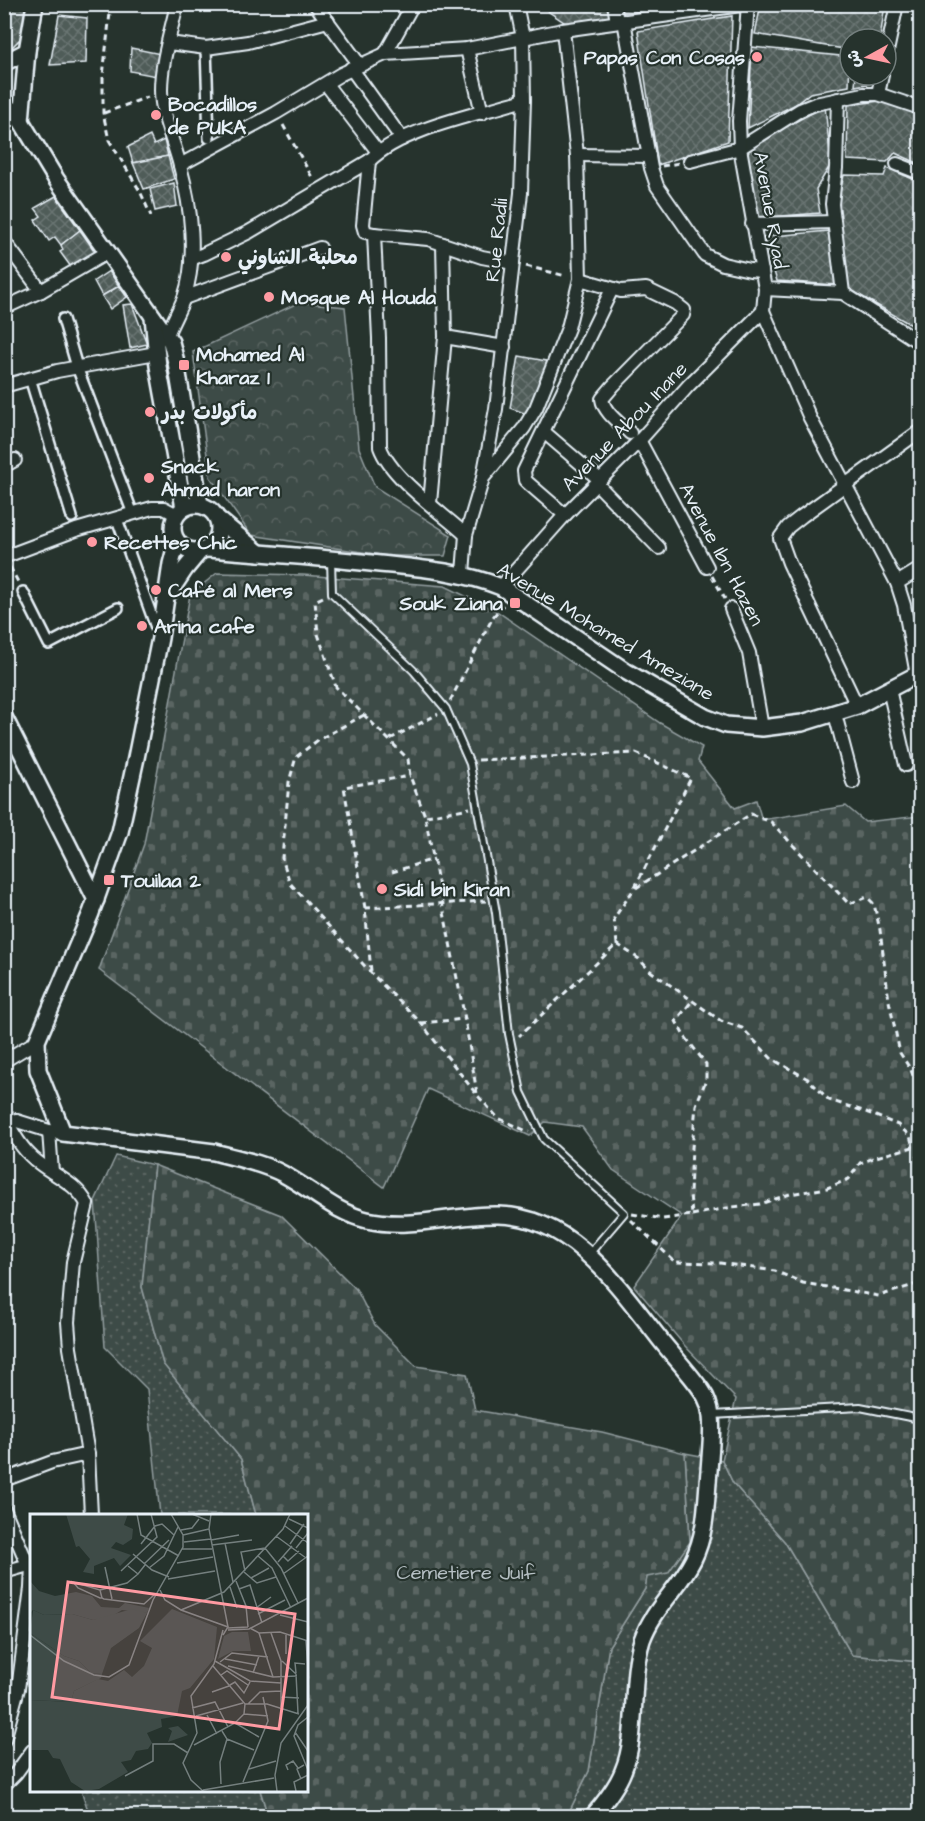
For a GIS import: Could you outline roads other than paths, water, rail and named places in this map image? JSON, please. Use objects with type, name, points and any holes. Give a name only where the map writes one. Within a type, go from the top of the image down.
[{"type":"street","points":[[21,121],[27,51],[35,4]]},
{"type":"street","points":[[159,342],[184,298],[191,259],[189,213],[180,165],[167,123],[161,92],[177,4]]},
{"type":"street","points":[[315,4],[402,139]]},
{"type":"street","points":[[385,54],[413,4]]},
{"type":"street","name":"Rue Radii","points":[[462,573],[466,535],[483,478],[496,409],[521,193],[523,38],[516,4]]},
{"type":"street","points":[[614,4],[657,186],[705,255],[731,266],[762,271]]},
{"type":"street","points":[[180,165],[276,113],[355,66],[385,54],[467,49],[562,30],[620,22],[672,9],[748,4]]},
{"type":"street","name":"Avenue Ryad","points":[[748,4],[739,121],[740,148],[765,289],[843,292]]},
{"type":"street","points":[[892,27],[897,4]]},
{"type":"street","points":[[169,43],[206,48],[248,42],[328,21]]},
{"type":"street","points":[[483,478],[524,428],[536,408],[568,328],[580,279],[577,155],[562,30]]},
{"type":"street","points":[[206,48],[208,138]]},
{"type":"street","points":[[467,49],[482,113]]},
{"type":"street","points":[[4,63],[27,51]]},
{"type":"street","points":[[326,84],[374,157],[363,225],[365,231],[374,234],[415,237],[482,257],[513,263]]},
{"type":"street","points":[[878,94],[879,87]]},
{"type":"street","points":[[690,161],[740,148],[800,110],[815,104],[878,94],[921,108]]},
{"type":"street","points":[[838,99],[836,168],[832,193],[843,292],[921,343]]},
{"type":"street","points":[[191,259],[249,232],[402,139],[524,100]]},
{"type":"street","points":[[4,102],[21,121],[56,179],[153,317],[159,342],[180,511],[173,528],[177,541],[183,548],[191,551],[203,550]]},
{"type":"street","points":[[577,155],[650,162]]},
{"type":"street","points":[[897,164],[921,173]]},
{"type":"street","points":[[753,224],[834,222]]},
{"type":"street","points":[[374,234],[379,338],[380,447],[389,466],[466,535]]},
{"type":"street","points":[[4,241],[41,291]]},
{"type":"street","points":[[430,503],[445,337],[443,244]]},
{"type":"street","points":[[184,298],[320,248]]},
{"type":"street","points":[[4,308],[41,291],[108,252]]},
{"type":"street","points":[[565,514],[525,480],[524,471],[612,289],[580,279]]},
{"type":"street","name":"Avenue Ibn Hazen","points":[[612,289],[626,291],[646,289],[684,310],[683,315],[602,399],[608,411],[635,436],[707,567]]},
{"type":"street","points":[[765,289],[763,310],[810,418],[897,583],[919,674]]},
{"type":"street","name":"Avenue Abou Inane","points":[[506,590],[565,514],[598,482],[635,436],[763,310]]},
{"type":"street","points":[[63,319],[77,367],[133,514]]},
{"type":"street","points":[[445,337],[504,347]]},
{"type":"street","points":[[4,386],[159,342],[171,342],[177,362],[200,505]]},
{"type":"street","points":[[30,378],[72,517]]},
{"type":"street","points":[[857,706],[794,574],[780,538],[788,527],[921,431]]},
{"type":"street","points":[[544,432],[598,482],[659,548]]},
{"type":"street","points":[[5,557],[76,530],[159,507],[180,511],[200,505],[213,512],[218,519],[259,553]]},
{"type":"street","points":[[117,519],[160,638]]},
{"type":"street","points":[[166,598],[185,569],[203,550],[214,543],[220,526],[218,519]]},
{"type":"street","points":[[52,1172],[56,1132],[38,1070],[37,1041],[96,900],[120,832],[160,638],[171,564],[177,541]]},
{"type":"street","name":"Avenue Mohamed Ameziane","points":[[203,550],[331,559],[462,573],[506,590],[627,672],[705,717],[726,725],[762,728],[802,723],[857,706],[919,674]]},
{"type":"street","points":[[897,583],[921,569]]},
{"type":"street","points":[[23,592],[49,644],[118,608]]},
{"type":"street","name":"Avenue Ibn Hazen","points":[[731,609],[749,653],[762,728]]},
{"type":"street","points":[[889,689],[906,765]]},
{"type":"street","points":[[835,714],[853,782]]},
{"type":"street","points":[[4,717],[96,900]]},
{"type":"street","points":[[4,1061],[37,1041]]},
{"type":"street","points":[[4,1117],[56,1132],[214,1152],[238,1158],[280,1173],[347,1213],[377,1222],[418,1222],[480,1215],[524,1218],[562,1235],[588,1254],[616,1284],[706,1396],[711,1415],[706,1514],[700,1544],[687,1570],[656,1612],[642,1641],[624,1770],[593,1816]]},
{"type":"street","points":[[4,1117],[22,1147],[34,1159],[70,1184],[87,1204],[73,1262],[68,1322],[70,1348],[88,1454],[91,1514]]},
{"type":"street","points":[[4,1480],[52,1462],[88,1454]]},
{"type":"street","points":[[4,1509],[30,1564],[4,1572]]},
{"type":"street","points":[[4,1740],[18,1689],[30,1596]]},
{"type":"street","points":[[4,1785],[30,1755]]},
{"type":"lane","points":[[331,559],[332,593],[414,670],[446,710],[469,760],[494,900],[511,1043],[522,1092],[544,1139],[624,1213],[588,1254]]},
{"type":"lane","points":[[711,1415],[860,1407],[921,1419]]},
{"type":"place","name":"Papas Con Cosas","points":[[757,57]]},
{"type":"place","name":"Bocadillos de PUKA","points":[[156,115]]},
{"type":"place","name":"محلبة الشاوني","points":[[226,257]]},
{"type":"place","name":"Mosque Al Houda","points":[[269,297]]},
{"type":"place","name":"Mohamed Al Kharaz 1","points":[[184,365]]},
{"type":"place","name":"مأكولات بدر","points":[[150,412]]},
{"type":"place","name":"Snack Ahmad haron","points":[[149,478]]},
{"type":"place","name":"Recettes Chic","points":[[92,542]]},
{"type":"place","name":"Café al Mers","points":[[156,590]]},
{"type":"place","name":"Souk Ziana","points":[[515,603]]},
{"type":"place","name":"Arina cafe","points":[[142,626]]},
{"type":"place","name":"Touilaa 2","points":[[109,880]]},
{"type":"place","name":"Sidi bin Kiran","points":[[382,889]]},
{"type":"park label","name":"Cemetiere Juif","points":[[466,1572]]}]
